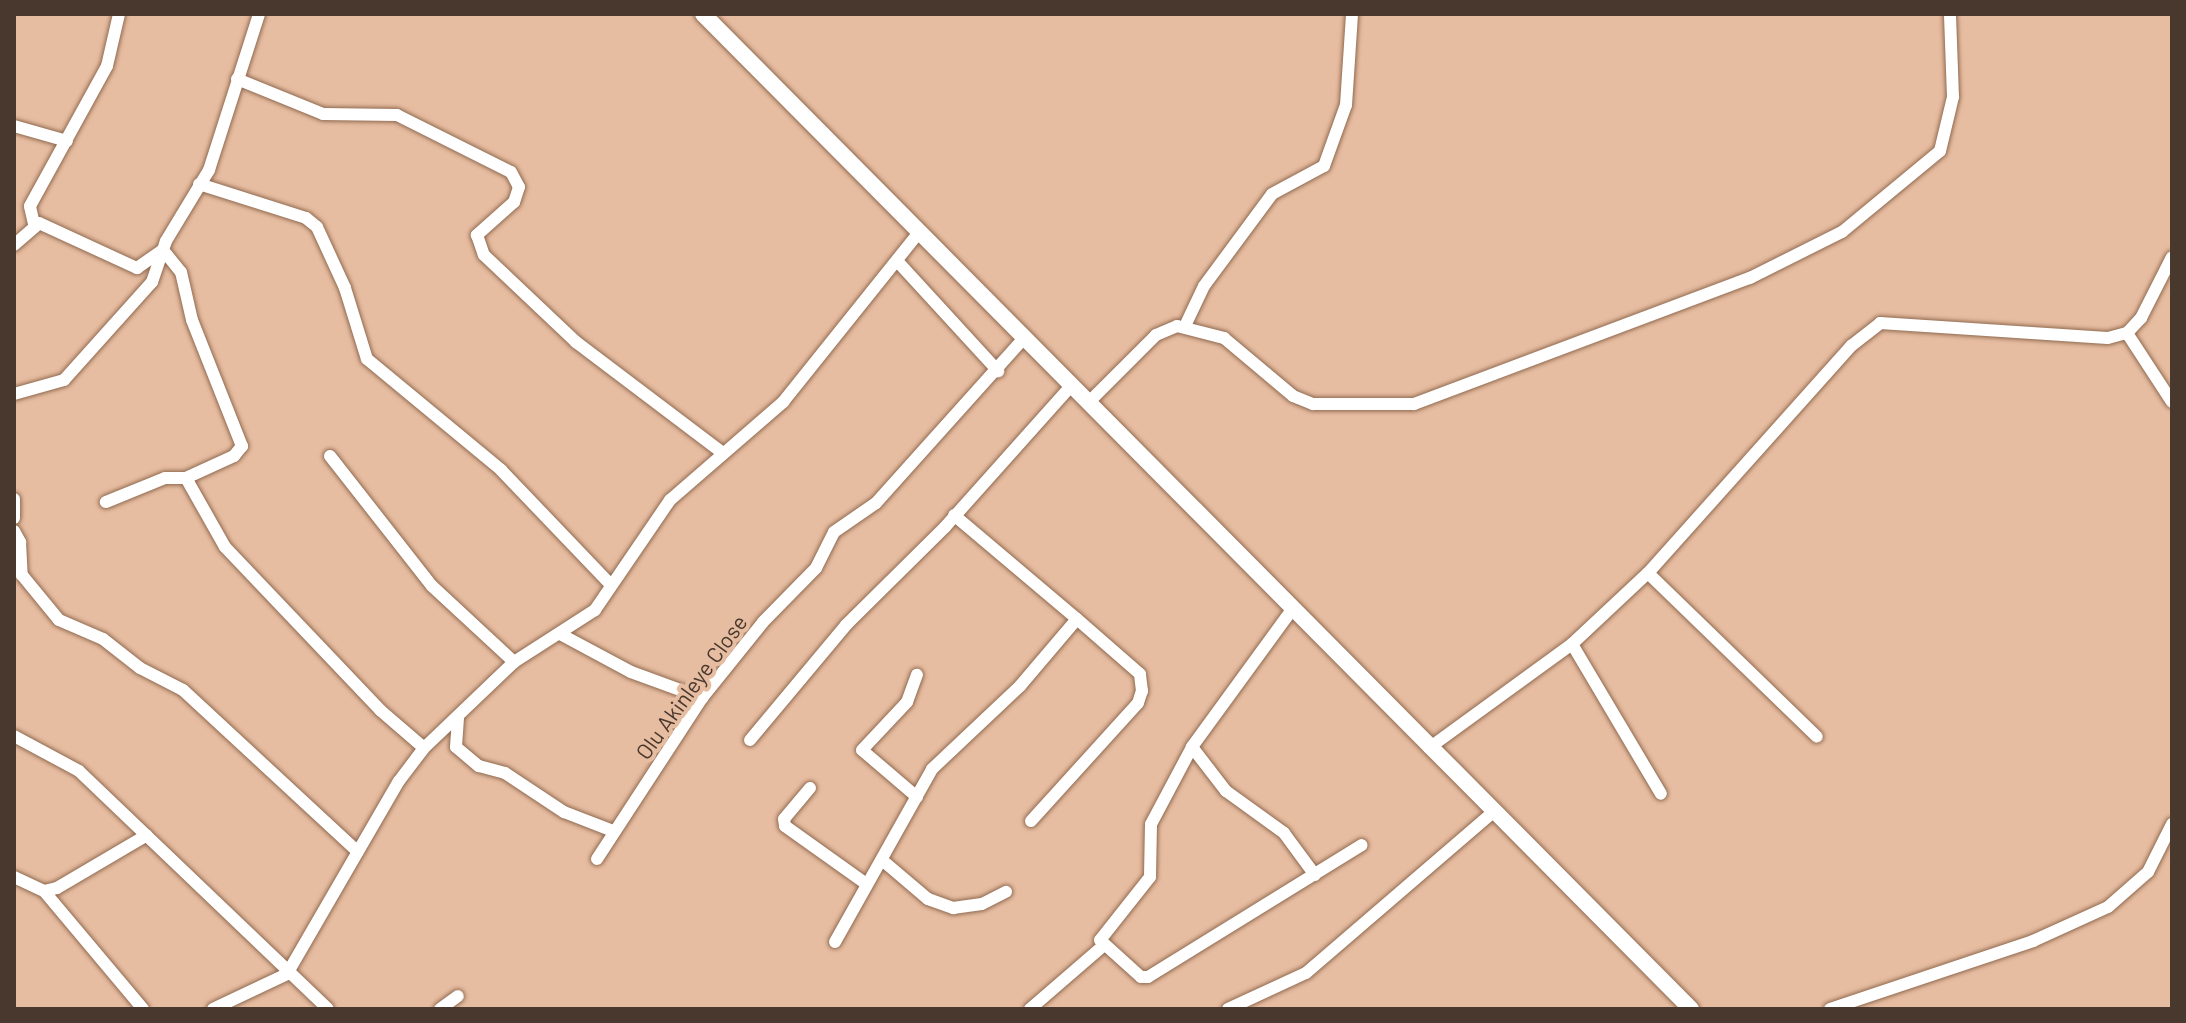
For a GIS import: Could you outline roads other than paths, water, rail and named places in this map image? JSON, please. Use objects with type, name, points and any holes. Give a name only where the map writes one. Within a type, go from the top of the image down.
[{"type":"main road","points":[[703,14],[1291,611],[1691,1009]]},
{"type":"street","points":[[34,224],[30,206],[107,66],[119,14]]},
{"type":"street","points":[[14,394],[70,376],[152,282],[163,250],[209,170],[259,14]]},
{"type":"street","points":[[1185,326],[1204,286],[1272,194],[1324,166],[1346,105],[1352,14]]},
{"type":"street","points":[[1088,403],[1156,335],[1185,326],[1224,338],[1293,396],[1313,404],[1414,404],[1750,278],[1842,232],[1940,151],[1953,97],[1950,14]]},
{"type":"street","points":[[237,79],[323,114],[397,115],[511,172],[519,187],[514,202],[477,235],[484,255],[576,342],[723,453]]},
{"type":"street","points":[[14,126],[67,141]]},
{"type":"street","points":[[199,184],[306,218],[317,227],[345,288],[367,359],[501,470],[610,584]]},
{"type":"street","points":[[14,245],[34,224]]},
{"type":"street","points":[[34,224],[51,226],[137,268],[163,250]]},
{"type":"street","points":[[213,1009],[287,974],[358,852],[424,748],[514,662],[562,635],[595,610],[670,500],[783,402],[899,263],[919,232]]},
{"type":"street","points":[[106,502],[165,478],[186,478],[234,456],[242,446],[192,320],[181,272],[163,250]]},
{"type":"street","points":[[1429,748],[1572,644],[1648,573],[1851,346],[1880,323],[2108,338],[2127,333],[2141,318],[2172,257]]},
{"type":"street","points":[[899,263],[998,371]]},
{"type":"street","points":[[2127,333],[2172,402]]},
{"type":"street","name":"Olu Akinleye Close","points":[[597,859],[702,698],[754,632],[816,568],[834,532],[876,503],[998,371],[1022,340]]},
{"type":"street","points":[[750,740],[846,625],[954,515],[1071,386]]},
{"type":"street","points":[[330,456],[432,586],[514,662]]},
{"type":"street","points":[[186,478],[186,486],[225,547],[388,718],[424,748]]},
{"type":"street","points":[[14,499],[14,518]]},
{"type":"street","points":[[954,515],[1140,674],[1142,691],[1138,703],[1031,821]]},
{"type":"street","points":[[14,531],[20,542],[22,575],[59,620],[103,639],[140,668],[183,690],[358,852]]},
{"type":"street","points":[[1648,573],[1817,737]]},
{"type":"street","points":[[1291,611],[1192,747],[1151,824],[1150,877],[1101,935],[1103,946],[1141,977],[1148,977],[1362,845]]},
{"type":"street","points":[[835,942],[865,883],[882,860],[932,769],[1020,686],[1077,619]]},
{"type":"street","points":[[562,635],[631,672],[702,698]]},
{"type":"street","points":[[1572,644],[1661,794]]},
{"type":"street","points":[[917,675],[907,702],[862,750],[917,797]]},
{"type":"street","points":[[458,718],[456,747],[479,766],[505,773],[564,812],[613,831]]},
{"type":"street","points":[[14,736],[79,771],[287,974],[328,1009]]},
{"type":"street","points":[[1192,747],[1226,791],[1284,833],[1315,875]]},
{"type":"street","points":[[810,788],[784,819],[785,826],[865,883]]},
{"type":"street","points":[[1230,1009],[1306,973],[1493,812]]},
{"type":"street","points":[[1830,1009],[2033,941],[2108,907],[2148,872],[2172,824]]},
{"type":"street","points":[[44,891],[147,835]]},
{"type":"street","points":[[882,860],[928,899],[953,908],[982,904],[1006,892]]},
{"type":"street","points":[[14,877],[44,891],[143,1009]]},
{"type":"street","points":[[1030,1009],[1103,946]]},
{"type":"street","points":[[440,1009],[458,996]]}]
